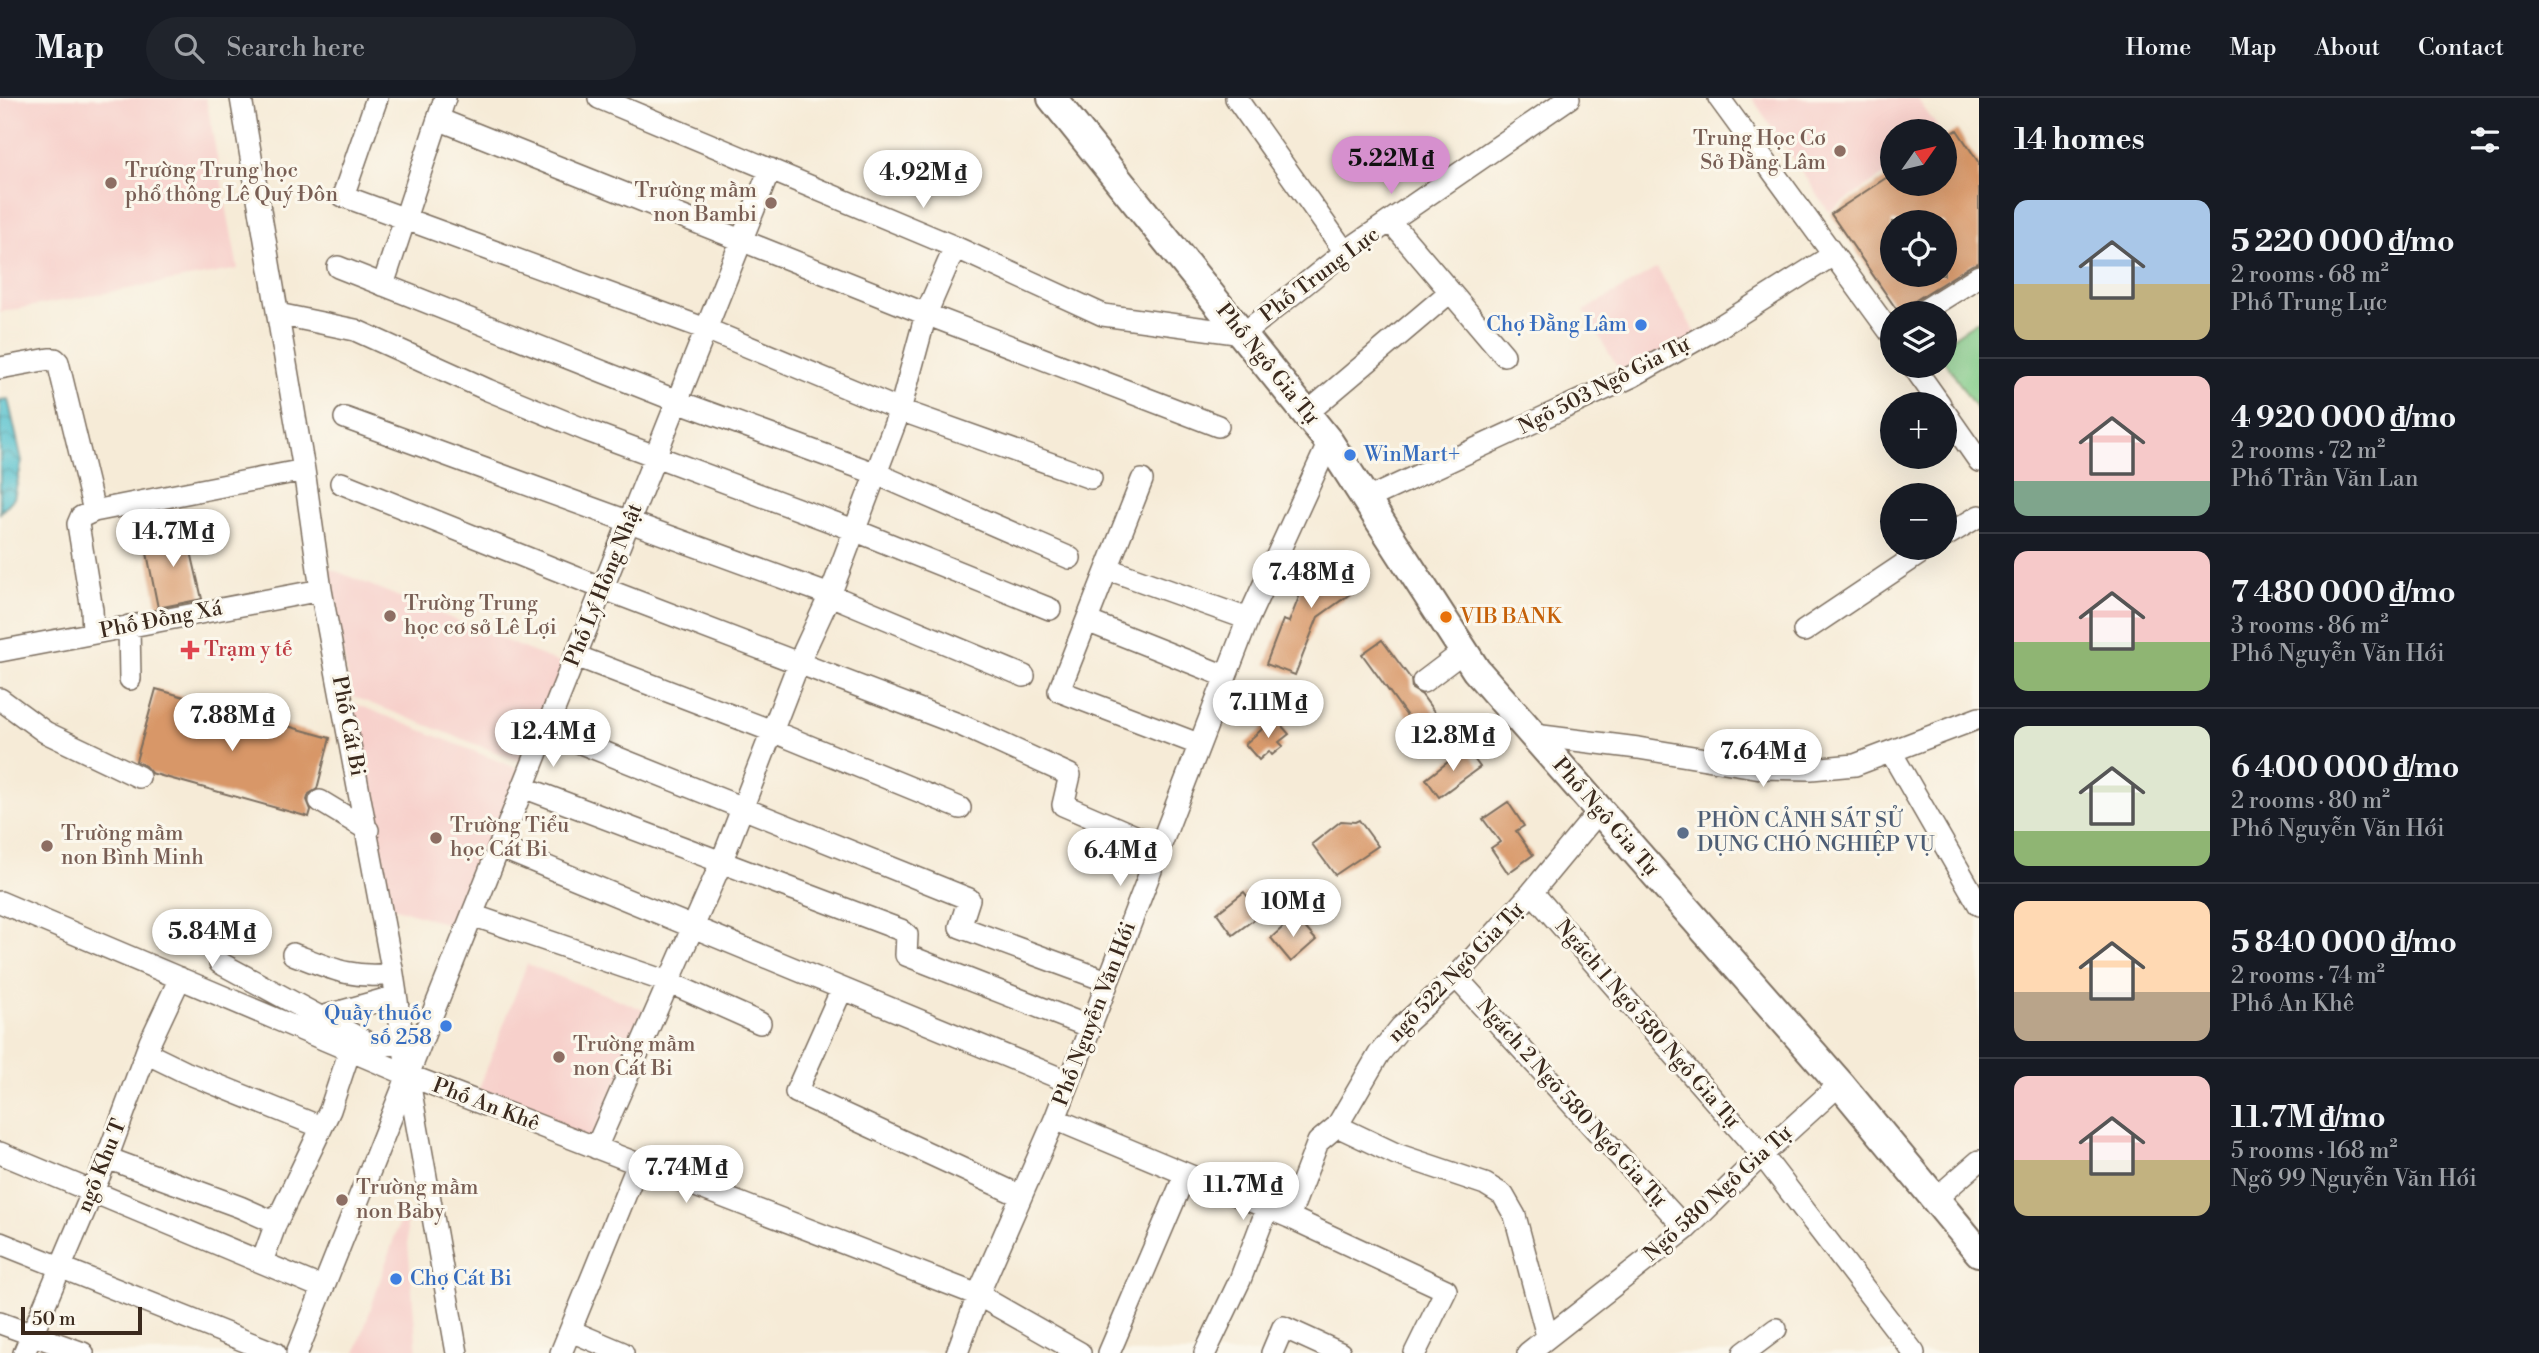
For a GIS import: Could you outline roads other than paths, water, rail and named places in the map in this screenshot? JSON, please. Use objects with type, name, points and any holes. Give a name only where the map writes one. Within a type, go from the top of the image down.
[{"type":"main road","name":"Phố Ngô Gia Tự","points":[[1052,98],[1329,442],[1476,670],[1840,1084],[1979,1252]]},
{"type":"street","name":"Phố Cát Bi","points":[[241,98],[304,470],[321,590],[368,830],[457,1353]]},
{"type":"street","points":[[377,98],[343,196],[706,329],[900,410],[1091,478]]},
{"type":"street","points":[[383,285],[445,98]]},
{"type":"street","points":[[599,98],[955,247],[1103,315],[1243,334]]},
{"type":"street","points":[[1236,98],[1345,252]]},
{"type":"street","name":"Phố Trung Lực","points":[[1243,334],[1345,252],[1569,98]]},
{"type":"street","points":[[1719,98],[1880,318]]},
{"type":"street","points":[[438,119],[1218,426]]},
{"type":"street","name":"Phố Lý Hồng Nhật","points":[[297,1353],[770,169]]},
{"type":"street","points":[[1391,222],[1504,355]]},
{"type":"street","points":[[596,1148],[721,863],[799,662],[830,595],[900,410],[926,313],[955,247]]},
{"type":"street","name":"Ngõ 503 Ngô Gia Tự","points":[[1365,500],[1633,376],[1719,327],[1833,255]]},
{"type":"street","points":[[338,267],[677,401],[877,474],[1070,558]]},
{"type":"street","points":[[1939,301],[1979,276]]},
{"type":"street","points":[[1307,413],[1450,292]]},
{"type":"street","points":[[278,314],[355,330],[488,390],[655,457],[854,530],[1050,609]]},
{"type":"street","points":[[0,368],[49,359],[58,362],[94,511]]},
{"type":"street","points":[[345,418],[830,595],[1024,676]]},
{"type":"street","points":[[1957,430],[1979,461]]},
{"type":"street","name":"Phố Nguyễn Văn Hới","points":[[957,1353],[978,1295],[1055,1119],[1158,846],[1248,619],[1329,442]]},
{"type":"street","points":[[93,633],[92,610],[78,540],[81,517],[94,511],[304,470]]},
{"type":"street","points":[[1142,480],[1059,691],[1198,744]]},
{"type":"street","points":[[341,483],[602,588],[963,726],[1070,775],[1063,805],[1158,846]]},
{"type":"street","points":[[1957,529],[1979,516]]},
{"type":"street","points":[[1804,631],[1909,560]]},
{"type":"street","points":[[1108,569],[1248,619]]},
{"type":"street","name":"Phố Đồng Xá","points":[[2,645],[93,633],[321,590]]},
{"type":"street","points":[[1087,621],[1225,676]]},
{"type":"street","points":[[129,626],[130,679]]},
{"type":"street","points":[[1423,682],[1464,652]]},
{"type":"street","points":[[576,656],[960,807]]},
{"type":"street","points":[[0,699],[45,732],[139,777]]},
{"type":"street","points":[[1534,735],[1762,768],[1811,769],[1855,765],[1979,718]]},
{"type":"street","points":[[546,729],[969,899],[960,928],[1107,981]]},
{"type":"street","points":[[1891,752],[1979,905]]},
{"type":"street","points":[[523,787],[901,930],[907,935],[906,955],[1090,1027]]},
{"type":"street","points":[[320,801],[368,830]]},
{"type":"street","name":"ngõ 522 Ngô Gia Tự","points":[[1289,1217],[1318,1142],[1337,1126],[1379,1054],[1401,1027],[1456,977],[1532,892],[1599,811]]},
{"type":"street","points":[[499,847],[1069,1082]]},
{"type":"street","name":"Ngách 1 Ngõ 580 Ngô Gia Tự","points":[[1532,892],[1762,1155],[1914,1353]]},
{"type":"street","name":"Phố An Khê","points":[[0,902],[408,1075],[978,1295],[1080,1353]]},
{"type":"street","points":[[472,915],[668,982],[760,1023]]},
{"type":"street","points":[[293,954],[345,974],[368,977],[393,974]]},
{"type":"street","points":[[220,963],[374,1046],[403,1042]]},
{"type":"street","name":"Ngách 2 Ngõ 580 Ngô Gia Tự","points":[[1456,977],[1686,1229]]},
{"type":"street","name":"ngõ Khu T","points":[[29,1343],[107,1158],[146,1053],[180,978]]},
{"type":"street","points":[[842,989],[796,1092],[1021,1196]]},
{"type":"street","points":[[321,1017],[396,996]]},
{"type":"street","points":[[262,1262],[276,1223],[330,1110],[350,1050]]},
{"type":"street","points":[[146,1053],[185,1072],[321,1127]]},
{"type":"street","name":"Ngõ 580 Ngô Gia Tự","points":[[1528,1353],[1686,1229],[1840,1084]]},
{"type":"street","points":[[1055,1119],[1289,1217],[1446,1290],[1415,1353]]},
{"type":"street","points":[[1337,1126],[1396,1154],[1485,1184],[1503,1195],[1515,1216],[1547,1336]]},
{"type":"street","points":[[0,1153],[323,1288]]},
{"type":"street","points":[[107,1158],[276,1223]]},
{"type":"street","points":[[1935,1199],[1979,1161]]},
{"type":"street","points":[[561,1353],[638,1164]]},
{"type":"street","points":[[1109,1353],[1185,1175]]},
{"type":"street","points":[[1205,1353],[1240,1280],[1267,1209]]},
{"type":"street","points":[[0,1243],[275,1353]]},
{"type":"street","points":[[0,1323],[29,1343],[83,1353]]},
{"type":"street","points":[[1272,1353],[1283,1327],[1340,1353]]},
{"type":"street","points":[[1744,1353],[1776,1329]]},
{"type":"street","points":[[570,1331],[623,1353]]},
{"type":"water","points":[[8,399],[22,461],[14,498],[0,513],[0,400]]},
{"type":"place","name":"Trung Học Cơ Sở Đằng Lâm","points":[[1840,151]]},
{"type":"place","name":"Trường Trung học phổ thông Lê Quý Đôn","points":[[111,183]]},
{"type":"place","name":"Trường mầm non Bambi","points":[[771,203]]},
{"type":"place","name":"Chợ Đằng Lâm","points":[[1641,325]]},
{"type":"place","name":"WinMart+","points":[[1350,455]]},
{"type":"place","name":"Trường Trung học cơ sở Lê Lợi","points":[[390,616]]},
{"type":"place","name":"VIB BANK","points":[[1446,617]]},
{"type":"place","name":"Trạm y tế","points":[[190,650]]},
{"type":"place","name":"PHÒN CẢNH SÁT SỬ DỤNG CHÓ NGHIỆP VỤ","points":[[1683,833]]},
{"type":"place","name":"Trường Tiểu học Cát Bi","points":[[436,838]]},
{"type":"place","name":"Trường mầm non Bình Minh","points":[[47,846]]},
{"type":"place","name":"Quầy thuốc số 258","points":[[446,1026]]},
{"type":"place","name":"Trường mầm non Cát Bi","points":[[559,1057]]},
{"type":"place","name":"Trường mầm non Baby","points":[[342,1200]]},
{"type":"place","name":"Chợ Cát Bi","points":[[396,1279]]}]
